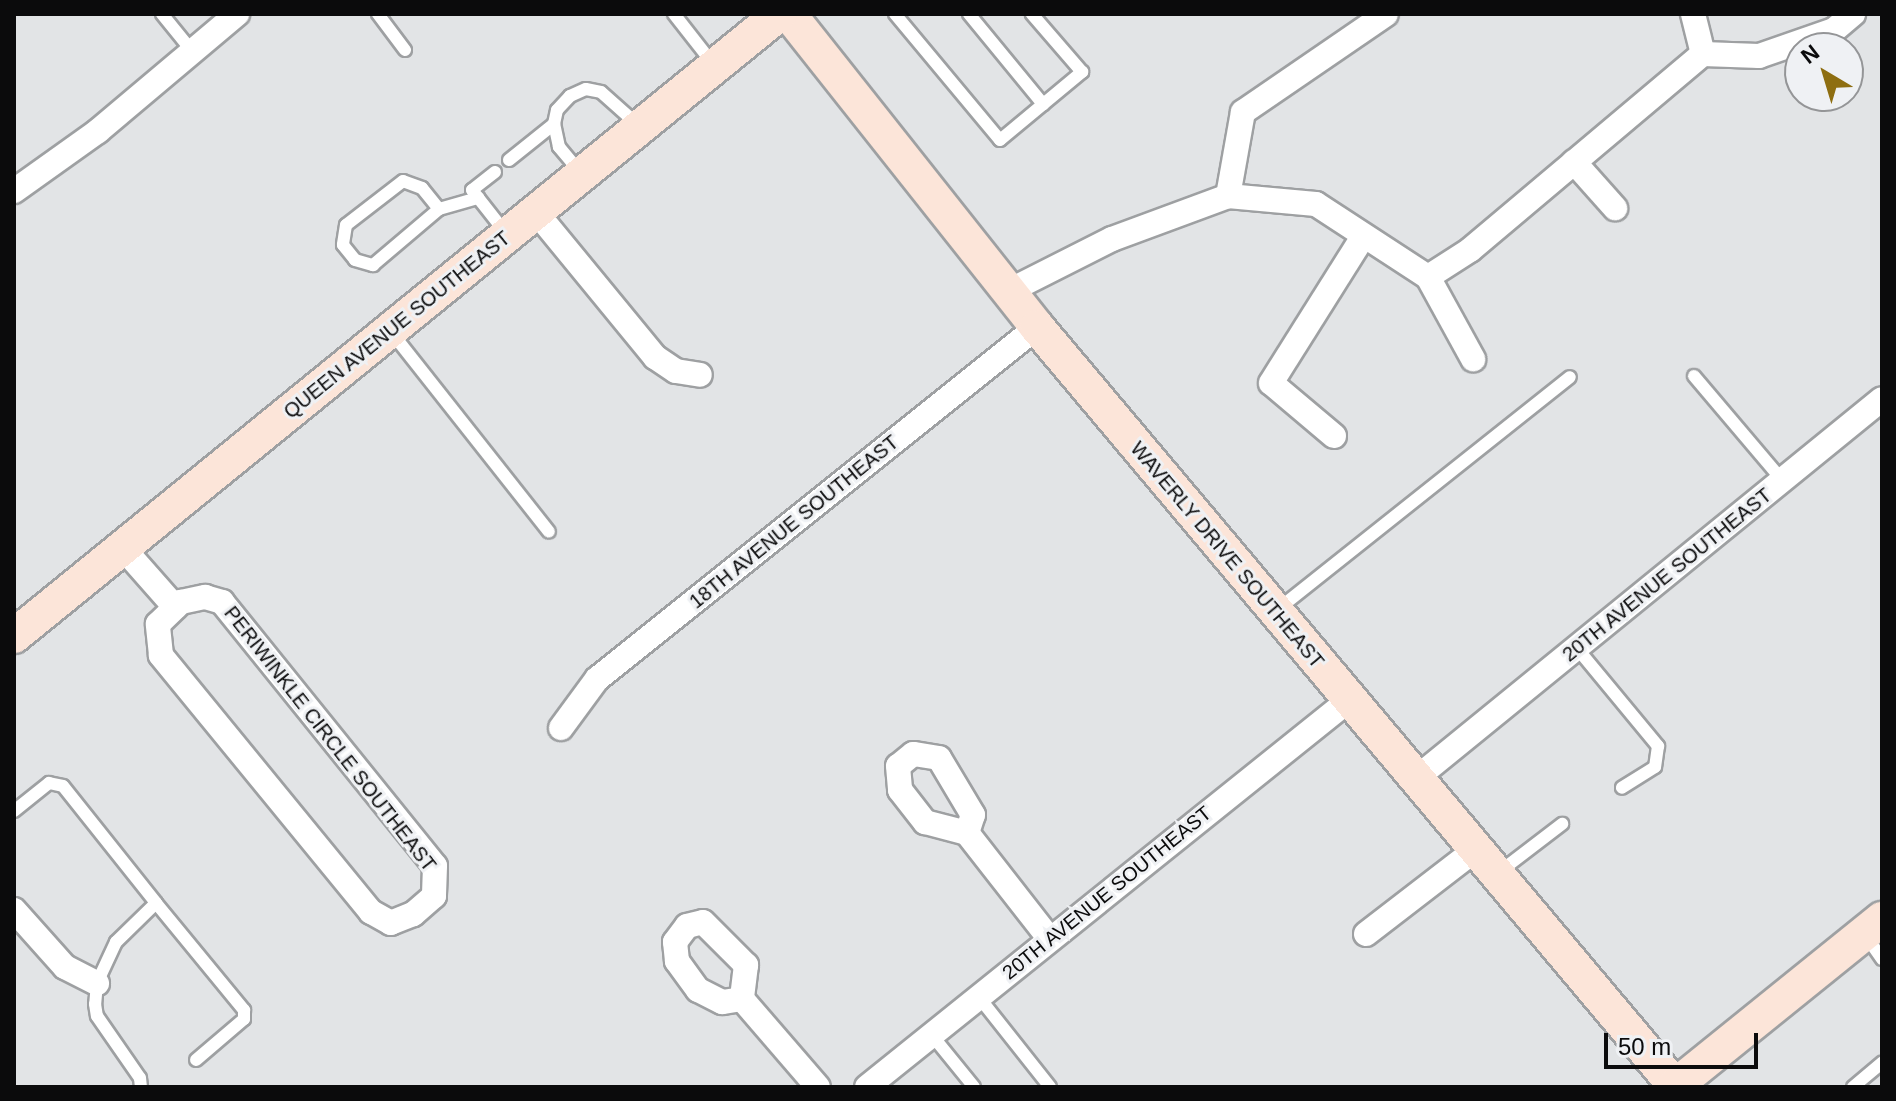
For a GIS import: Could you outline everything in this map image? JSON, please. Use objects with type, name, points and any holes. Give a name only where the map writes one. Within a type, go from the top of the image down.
[{"type":"main road","name":"QUEEN AVENUE SOUTHEAST","points":[[14,636],[779,14]]},
{"type":"main road","name":"WAVERLY DRIVE SOUTHEAST","points":[[789,14],[1011,290],[1037,327],[1414,780],[1675,1087]]},
{"type":"main road","points":[[1675,1087],[1876,937]]},
{"type":"street","points":[[14,191],[98,131],[237,14]]},
{"type":"street","points":[[1228,196],[1243,112],[1386,14]]},
{"type":"street","points":[[1693,14],[1703,54]]},
{"type":"street","points":[[1428,277],[1470,250],[1703,54],[1759,56],[1834,30],[1853,14]]},
{"type":"street","points":[[1574,162],[1615,208]]},
{"type":"street","points":[[1011,290],[1112,239],[1228,196],[1316,204],[1428,277],[1473,359]]},
{"type":"street","points":[[536,212],[655,357],[676,371],[700,375]]},
{"type":"street","points":[[1334,436],[1271,383],[1363,237]]},
{"type":"street","name":"18TH AVENUE SOUTHEAST","points":[[561,728],[597,679],[1037,327]]},
{"type":"street","name":"20TH AVENUE SOUTHEAST","points":[[1414,780],[1882,399]]},
{"type":"street","points":[[123,548],[175,607]]},
{"type":"street","name":"PERIWINKLE CIRCLE SOUTHEAST","points":[[190,598],[222,602],[435,866],[434,896],[413,914],[391,923],[371,912],[161,655],[158,624],[175,607],[190,598]]},
{"type":"street","name":"20TH AVENUE SOUTHEAST","points":[[867,1087],[1349,700]]},
{"type":"street","points":[[967,833],[1049,938]]},
{"type":"street","points":[[1366,934],[1485,863]]},
{"type":"street","points":[[14,910],[65,967],[97,983]]},
{"type":"street","points":[[742,999],[818,1087]]},
{"type":"lane","points":[[162,14],[192,51]]},
{"type":"lane","points":[[378,14],[405,50]]},
{"type":"lane","points":[[674,14],[715,66]]},
{"type":"lane","points":[[895,14],[1000,140],[1082,72],[1032,14]]},
{"type":"lane","points":[[969,14],[1043,104]]},
{"type":"lane","points":[[582,174],[559,147],[554,124],[557,110],[570,96],[586,89],[614,98],[640,127]]},
{"type":"lane","points":[[509,160],[554,124]]},
{"type":"lane","points":[[495,172],[472,190],[507,235]]},
{"type":"lane","points":[[439,209],[422,188],[403,181],[346,225],[343,245],[355,260],[373,265],[439,209],[478,198]]},
{"type":"lane","points":[[390,331],[549,532]]},
{"type":"lane","points":[[1694,376],[1783,481]]},
{"type":"lane","points":[[1275,612],[1570,377]]},
{"type":"lane","points":[[1576,647],[1658,746],[1655,767],[1622,788]]},
{"type":"lane","points":[[14,811],[49,783],[63,786],[244,1010],[244,1019],[196,1060]]},
{"type":"lane","points":[[1485,863],[1562,824]]},
{"type":"lane","points":[[141,1087],[135,1070],[97,1016],[97,983],[116,942],[156,903]]},
{"type":"lane","points":[[978,996],[1050,1087]]},
{"type":"lane","points":[[931,1034],[974,1087]]},
{"type":"lane","points":[[1853,1087],[1882,1063]]}]
